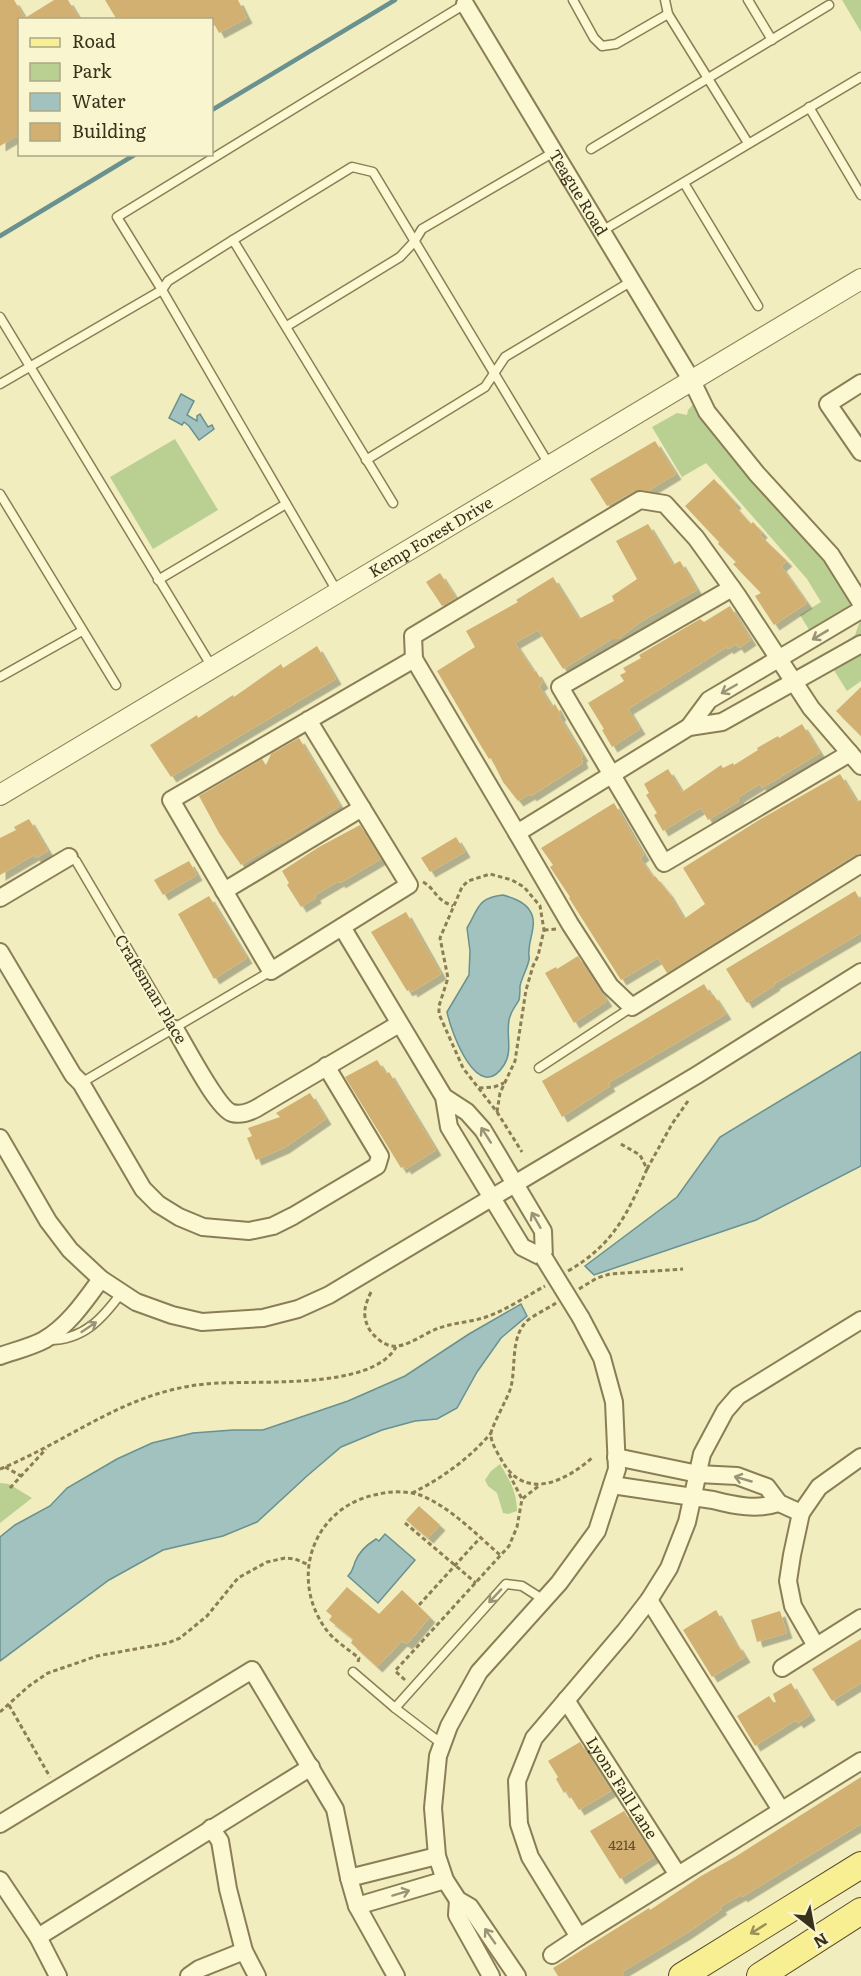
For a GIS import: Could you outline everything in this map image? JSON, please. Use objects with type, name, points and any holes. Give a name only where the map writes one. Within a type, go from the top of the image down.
[{"type":"main road","points":[[682,1976],[861,1864]]},
{"type":"main road","points":[[760,1976],[861,1911]]},
{"type":"street","name":"Teague Road","points":[[465,4],[692,381],[707,412],[757,474],[831,555],[861,603]]},
{"type":"street","name":"Kemp Forest Drive","points":[[0,795],[861,279]]},
{"type":"street","points":[[861,383],[828,404],[861,452]]},
{"type":"street","points":[[732,588],[561,687],[664,863],[856,760],[811,708],[732,588],[696,538],[665,504],[640,500],[414,636],[414,659],[570,924],[610,986],[632,1007],[861,864]]},
{"type":"street","points":[[517,833],[689,727],[709,700],[861,610]]},
{"type":"street","points":[[689,727],[723,722],[861,644]]},
{"type":"street","points":[[308,720],[409,885],[271,971],[171,800],[308,720],[414,659]]},
{"type":"street","points":[[224,891],[362,808]]},
{"type":"street","points":[[0,898],[69,857]]},
{"type":"street","points":[[342,927],[444,1097],[449,1127],[522,1247],[543,1258],[581,1318],[602,1358],[614,1402],[616,1469],[597,1531],[544,1600],[479,1672],[448,1726],[438,1756],[433,1808],[437,1856],[444,1880],[458,1900],[470,1907],[517,1976]]},
{"type":"street","points":[[0,952],[72,1075],[81,1083],[143,1190],[158,1204],[178,1217],[204,1227],[249,1231],[273,1226],[377,1166],[380,1156],[326,1066],[399,1024]]},
{"type":"street","points":[[0,1138],[48,1221],[70,1250],[102,1279],[136,1302],[202,1322],[263,1318],[298,1309],[329,1295],[516,1185],[861,972]]},
{"type":"street","name":"Craftsman Place","points":[[175,1029],[224,1109],[239,1114],[249,1113],[326,1066]]},
{"type":"street","points":[[444,1097],[467,1112],[480,1126],[543,1231],[543,1258]]},
{"type":"street","points":[[0,1356],[43,1340],[59,1328],[77,1311],[102,1279]]},
{"type":"street","points":[[579,1937],[530,1857],[519,1824],[517,1781],[534,1738],[649,1600],[669,1568],[687,1522],[702,1454],[725,1411],[738,1396],[861,1320]]},
{"type":"street","points":[[616,1457],[698,1474],[738,1476],[767,1487],[779,1503],[801,1513]]},
{"type":"street","points":[[816,1646],[793,1606],[788,1581],[801,1513],[819,1487],[861,1457]]},
{"type":"street","points":[[654,1492],[658,1466]]},
{"type":"street","points":[[612,1485],[730,1505],[764,1508],[779,1503]]},
{"type":"street","points":[[649,1600],[781,1810]]},
{"type":"street","points":[[782,1668],[861,1618]]},
{"type":"street","points":[[0,1824],[252,1670],[335,1809],[357,1906],[396,1976]]},
{"type":"street","name":"Lyons Fall Lane","points":[[566,1700],[678,1875]]},
{"type":"street","points":[[552,1955],[861,1761]]},
{"type":"street","points":[[38,1936],[311,1767]]},
{"type":"street","points":[[212,1828],[220,1841],[228,1889],[244,1951],[257,1976]]},
{"type":"street","points":[[349,1878],[437,1856]]},
{"type":"street","points":[[0,1880],[38,1936],[58,1976]]},
{"type":"street","points":[[357,1906],[444,1880]]},
{"type":"street","points":[[458,1900],[457,1915],[490,1976]]},
{"type":"street","points":[[189,1976],[199,1969],[244,1951]]},
{"type":"lane","points":[[573,0],[594,38],[602,46],[616,44],[668,14]]},
{"type":"lane","points":[[664,0],[668,14],[748,143]]},
{"type":"lane","points":[[748,0],[772,40]]},
{"type":"lane","points":[[338,593],[162,290],[117,217],[465,4]]},
{"type":"lane","points":[[591,149],[829,5]]},
{"type":"lane","points":[[602,231],[861,77]]},
{"type":"lane","points":[[809,107],[861,195]]},
{"type":"lane","points":[[287,326],[400,258],[422,229],[554,152]]},
{"type":"lane","points":[[0,384],[162,290],[168,280],[352,167],[373,172],[550,466]]},
{"type":"lane","points":[[684,183],[758,306]]},
{"type":"lane","points":[[233,240],[393,503]]},
{"type":"lane","points":[[366,460],[485,387],[506,357],[632,281]]},
{"type":"lane","points":[[0,317],[212,668]]},
{"type":"lane","points":[[0,496],[116,686]]},
{"type":"lane","points":[[158,580],[286,504]]},
{"type":"lane","points":[[0,677],[82,631]]},
{"type":"lane","name":"Craftsman Place","points":[[69,857],[76,861],[175,1029]]},
{"type":"lane","points":[[81,1083],[271,971]]},
{"type":"lane","points":[[538,1068],[632,1007]]},
{"type":"lane","points":[[43,1340],[65,1340],[92,1328],[122,1292]]},
{"type":"lane","points":[[395,1708],[506,1584],[522,1586],[544,1600]]},
{"type":"lane","points":[[353,1672],[442,1744]]},
{"type":"path","points":[[497,1112],[500,1093],[511,1073],[518,1050],[526,990],[542,941],[543,917],[540,906],[524,887],[512,880],[490,874],[468,881],[462,887],[440,938],[448,978],[439,1006],[439,1014],[459,1061],[497,1112],[522,1152]]},
{"type":"path","points":[[409,885],[422,881],[429,885],[439,899],[453,906]]},
{"type":"path","points":[[479,1088],[494,1087],[504,1083]]},
{"type":"path","points":[[562,1275],[589,1259],[612,1235],[625,1215],[666,1134],[688,1101]]},
{"type":"path","points":[[619,1143],[640,1155],[647,1169]]},
{"type":"path","points":[[577,1290],[597,1278],[610,1274],[683,1269]]},
{"type":"path","points":[[371,1292],[364,1306],[369,1330],[378,1340],[390,1347],[402,1346],[436,1329],[484,1317],[517,1303],[553,1281]]},
{"type":"path","points":[[411,1494],[429,1485],[478,1448],[491,1433],[512,1384],[514,1350],[527,1321],[557,1303]]},
{"type":"path","points":[[0,1469],[99,1417],[153,1395],[208,1384],[267,1384],[344,1375],[362,1371],[379,1362],[392,1354],[396,1346]]},
{"type":"path","points":[[413,1687],[395,1671],[509,1546],[517,1527],[522,1499],[494,1446],[491,1433]]},
{"type":"path","points":[[10,1488],[49,1445]]},
{"type":"path","points":[[508,1471],[517,1479],[541,1484],[557,1482],[571,1475],[593,1457]]},
{"type":"path","points":[[5,1467],[21,1476]]},
{"type":"path","points":[[522,1499],[541,1484]]},
{"type":"path","points":[[353,1672],[359,1658],[326,1630],[319,1618],[309,1587],[307,1572],[317,1535],[339,1511],[369,1496],[385,1493],[420,1495],[457,1517],[501,1555]]},
{"type":"path","points":[[405,1523],[476,1583]]},
{"type":"path","points":[[419,1605],[480,1538]]},
{"type":"path","points":[[0,1712],[29,1686],[48,1673],[114,1652],[168,1643],[180,1638],[207,1616],[238,1578],[267,1562],[285,1558],[309,1564]]},
{"type":"path","points":[[9,1704],[58,1789]]},
{"type":"green space","points":[[842,0],[861,0],[861,32]]},
{"type":"green space","points":[[700,397],[861,603],[814,638],[800,615],[821,602],[807,579],[706,463],[682,477],[652,427],[677,413],[687,415],[688,410]]},
{"type":"green space","points":[[175,439],[218,510],[153,549],[110,477]]},
{"type":"green space","points":[[861,618],[861,681],[847,691],[825,656],[855,635]]},
{"type":"green space","points":[[500,1464],[512,1486],[517,1504],[517,1511],[508,1514],[503,1513],[497,1493],[488,1486],[485,1480]]},
{"type":"green space","points":[[0,1483],[9,1484],[32,1498],[0,1523]]},
{"type":"water","points":[[181,394],[194,401],[187,415],[197,421],[197,416],[200,414],[208,427],[212,425],[214,429],[199,440],[184,422],[182,425],[169,418]]},
{"type":"water","points":[[503,895],[528,908],[533,926],[529,960],[520,986],[519,1000],[509,1020],[507,1060],[494,1075],[485,1077],[476,1072],[467,1061],[454,1034],[447,1012],[469,975],[470,951],[467,928],[483,901]]},
{"type":"water","points":[[861,1052],[861,1166],[756,1220],[594,1275],[585,1266],[677,1197],[720,1137]]},
{"type":"water","points":[[521,1304],[527,1316],[501,1338],[477,1372],[457,1408],[437,1419],[415,1421],[382,1430],[341,1447],[257,1522],[223,1536],[163,1550],[109,1580],[0,1661],[0,1537],[15,1525],[50,1506],[67,1488],[117,1459],[152,1443],[193,1433],[263,1430],[348,1401],[405,1376],[469,1334]]},
{"type":"water","points":[[385,1534],[415,1560],[378,1603],[348,1576],[361,1551],[376,1539],[379,1541]]},
{"type":"building","points":[[0,0],[14,0],[25,18],[18,18],[18,135],[0,146]]},
{"type":"building","points":[[54,0],[68,0],[79,18],[25,18]]},
{"type":"building","points":[[105,0],[238,0],[247,18],[219,33],[213,18],[116,18]]},
{"type":"building","points":[[655,441],[676,474],[648,491],[635,491],[607,506],[590,479]]},
{"type":"building","points":[[714,479],[751,524],[753,522],[762,532],[760,535],[787,561],[781,566],[807,603],[774,625],[755,596],[761,593],[733,564],[736,562],[685,506]]},
{"type":"building","points":[[648,524],[673,565],[680,561],[697,590],[642,621],[618,639],[612,639],[563,669],[538,630],[515,643],[534,672],[536,671],[543,683],[539,686],[552,707],[555,704],[561,715],[559,716],[583,756],[581,757],[583,763],[531,796],[530,794],[518,801],[503,782],[491,758],[489,759],[437,671],[475,647],[466,631],[518,602],[516,600],[553,577],[579,619],[614,601],[612,596],[637,579],[616,541]]},
{"type":"building","points":[[440,573],[456,598],[442,606],[426,582]]},
{"type":"building","points":[[730,606],[751,640],[739,648],[736,644],[728,649],[727,647],[628,709],[640,729],[612,747],[588,703],[624,681],[620,675],[626,672],[623,668],[641,658],[639,655],[700,619],[704,622]]},
{"type":"building","points":[[317,646],[336,679],[171,777],[150,745],[197,715],[198,718],[233,695],[234,697],[281,664],[283,668]]},
{"type":"building","points":[[861,687],[861,736],[836,711]]},
{"type":"building","points":[[802,724],[820,753],[762,788],[760,784],[739,797],[738,802],[708,820],[701,808],[663,831],[654,815],[657,813],[646,795],[649,793],[644,784],[668,769],[682,792],[721,765],[723,768],[733,763],[734,765],[758,750],[757,748]]},
{"type":"building","points":[[299,738],[340,806],[241,865],[219,833],[199,796],[262,759],[266,765],[271,754]]},
{"type":"building","points":[[840,774],[857,802],[861,800],[861,854],[855,855],[667,973],[658,958],[621,980],[550,867],[553,865],[541,848],[614,803],[644,855],[640,858],[653,877],[655,876],[668,892],[684,919],[705,904],[683,868],[759,820]]},
{"type":"building","points":[[29,819],[48,851],[36,858],[34,855],[0,875],[0,838],[16,830],[14,827]]},
{"type":"building","points":[[360,825],[381,859],[315,895],[316,898],[301,907],[287,885],[289,883],[282,871],[319,847]]},
{"type":"building","points":[[456,837],[465,852],[430,872],[421,858]]},
{"type":"building","points":[[189,861],[197,875],[163,895],[154,880]]},
{"type":"building","points":[[855,891],[861,901],[861,933],[774,984],[747,1003],[726,969]]},
{"type":"building","points":[[209,896],[247,958],[214,979],[178,914]]},
{"type":"building","points":[[406,912],[441,974],[412,992],[411,989],[407,991],[371,932]]},
{"type":"building","points":[[578,956],[607,1001],[574,1023],[545,973],[556,967],[557,969]]},
{"type":"building","points":[[704,984],[726,1014],[608,1083],[610,1086],[562,1117],[542,1081]]},
{"type":"building","points":[[377,1060],[386,1074],[389,1072],[436,1150],[406,1169],[404,1166],[401,1168],[345,1077]]},
{"type":"building","points":[[310,1093],[326,1119],[284,1148],[256,1160],[247,1138],[252,1136],[248,1128],[280,1117],[276,1113]]},
{"type":"building","points":[[419,1506],[440,1525],[428,1538],[406,1520]]},
{"type":"building","points":[[347,1587],[379,1614],[402,1590],[430,1617],[407,1644],[402,1641],[377,1667],[351,1643],[353,1639],[329,1620],[332,1616],[326,1611]]},
{"type":"building","points":[[716,1610],[745,1657],[712,1677],[683,1630]]},
{"type":"building","points":[[780,1611],[787,1633],[757,1642],[751,1620]]},
{"type":"building","points":[[861,1639],[861,1683],[832,1701],[812,1669]]},
{"type":"building","points":[[791,1683],[810,1715],[798,1723],[796,1720],[755,1746],[737,1716],[769,1696],[774,1703],[776,1702],[773,1694]]},
{"type":"building","points":[[580,1742],[611,1791],[579,1810],[567,1791],[564,1793],[548,1761]]},
{"type":"building","points":[[861,1777],[861,1824],[742,1897],[741,1895],[720,1907],[722,1909],[687,1933],[622,1972],[624,1976],[558,1976],[553,1968],[649,1908],[650,1910]]},
{"type":"building","points":[[624,1811],[654,1857],[620,1879],[590,1831]]},
{"type":"waterway","points":[[213,109],[395,0]]},
{"type":"waterway","points":[[0,236],[133,156]]}]
